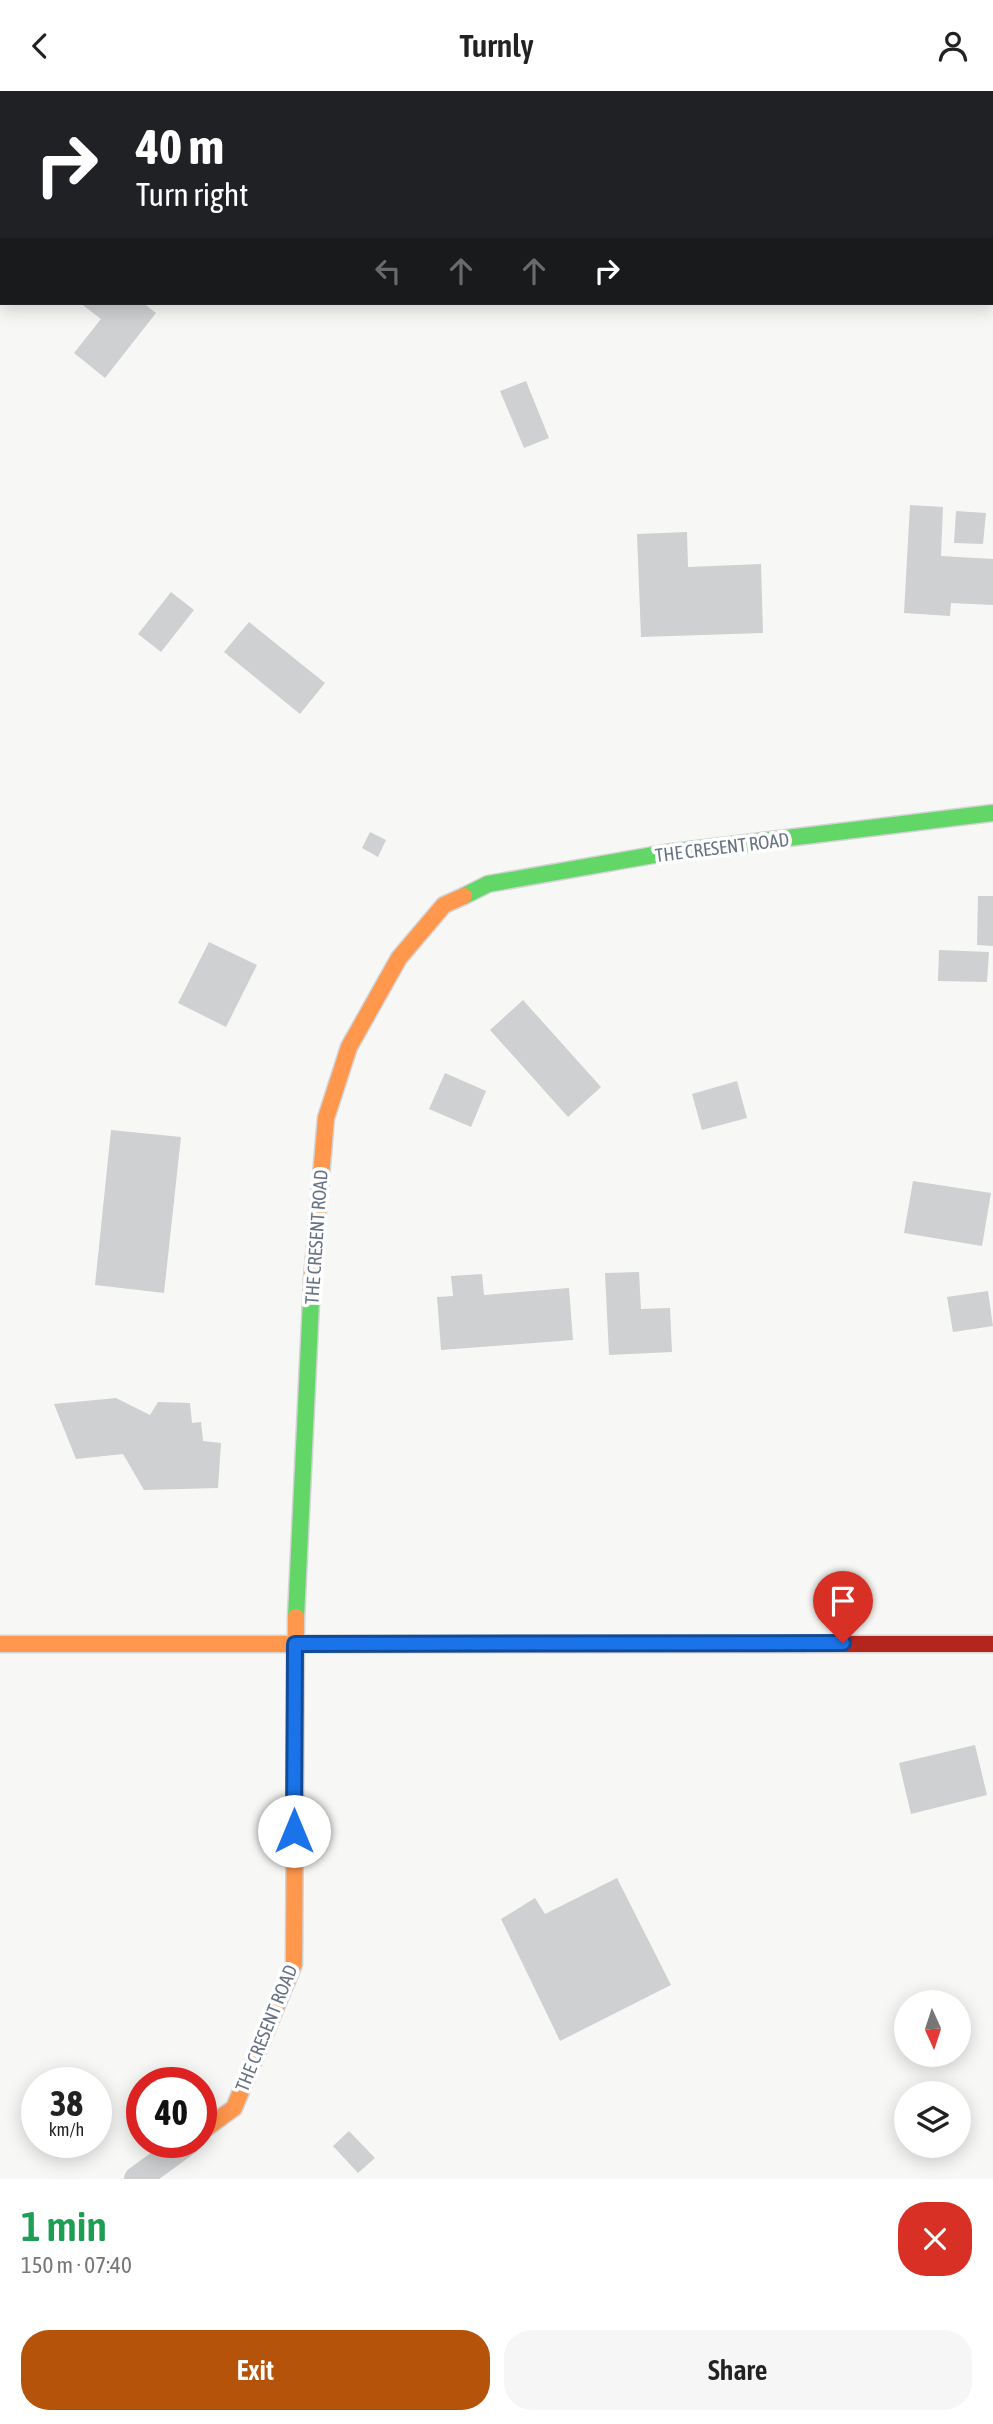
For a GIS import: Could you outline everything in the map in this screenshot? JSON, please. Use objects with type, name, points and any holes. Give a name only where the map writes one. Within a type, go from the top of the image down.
[{"type":"street","name":"THE CRESENT ROAD","points":[[217,2120],[234,2108],[294,1963],[295,1644],[314,1244],[326,1118],[349,1047],[408,947],[444,905],[488,884],[665,853],[993,813]]},
{"type":"street","points":[[0,1644],[993,1644]]},
{"type":"street","points":[[137,2179],[166,2158]]},
{"type":"building","points":[[83,305],[146,305],[156,313],[105,378],[74,353],[101,319]]},
{"type":"building","points":[[526,381],[549,438],[524,448],[500,391]]},
{"type":"building","points":[[910,505],[943,507],[941,556],[993,559],[993,605],[951,603],[950,616],[904,613]]},
{"type":"building","points":[[956,511],[986,513],[983,544],[954,543]]},
{"type":"building","points":[[687,532],[688,567],[761,564],[763,633],[641,637],[637,534]]},
{"type":"building","points":[[171,592],[194,610],[161,652],[138,634]]},
{"type":"building","points":[[249,622],[325,683],[300,714],[224,652]]},
{"type":"building","points":[[370,832],[386,840],[378,857],[362,848]]},
{"type":"building","points":[[978,896],[993,896],[993,946],[977,945]]},
{"type":"building","points":[[209,942],[257,965],[226,1027],[178,1003]]},
{"type":"building","points":[[939,950],[989,952],[987,982],[938,981]]},
{"type":"building","points":[[523,1000],[601,1087],[568,1117],[490,1030]]},
{"type":"building","points":[[445,1073],[486,1091],[471,1127],[429,1109]]},
{"type":"building","points":[[737,1081],[747,1118],[702,1130],[692,1094]]},
{"type":"building","points":[[111,1130],[181,1137],[164,1293],[95,1285]]},
{"type":"building","points":[[913,1181],[991,1193],[982,1246],[904,1233]]},
{"type":"building","points":[[639,1272],[641,1309],[670,1308],[672,1352],[609,1355],[605,1273]]},
{"type":"building","points":[[482,1274],[484,1295],[569,1288],[573,1340],[441,1350],[437,1297],[453,1296],[451,1276]]},
{"type":"building","points":[[988,1291],[993,1326],[953,1332],[947,1297]]},
{"type":"building","points":[[116,1398],[150,1415],[158,1402],[190,1403],[192,1423],[201,1422],[203,1441],[221,1443],[218,1488],[144,1490],[123,1454],[76,1459],[54,1404]]},
{"type":"building","points":[[975,1745],[987,1795],[911,1814],[899,1763]]},
{"type":"building","points":[[617,1878],[671,1985],[560,2041],[501,1919],[535,1898],[545,1914]]},
{"type":"building","points":[[349,2131],[375,2158],[358,2173],[333,2146]]},
{"type":"traffic: fast","points":[[464,896],[488,884],[665,853],[993,813]]},
{"type":"traffic: fast","points":[[296,1617],[312,1280]]},
{"type":"traffic: fast","points":[[459,1644],[803,1644]]},
{"type":"traffic: slow","points":[[312,1280],[326,1118],[349,1047],[399,958],[444,905],[464,896]]},
{"type":"traffic: slow","points":[[217,2120],[234,2108],[294,1964],[296,1617]]},
{"type":"traffic: slow","points":[[0,1644],[459,1644]]},
{"type":"traffic: jam","points":[[803,1644],[993,1644]]},
{"type":"route","points":[[294,1831],[295,1644],[843,1643]]}]
